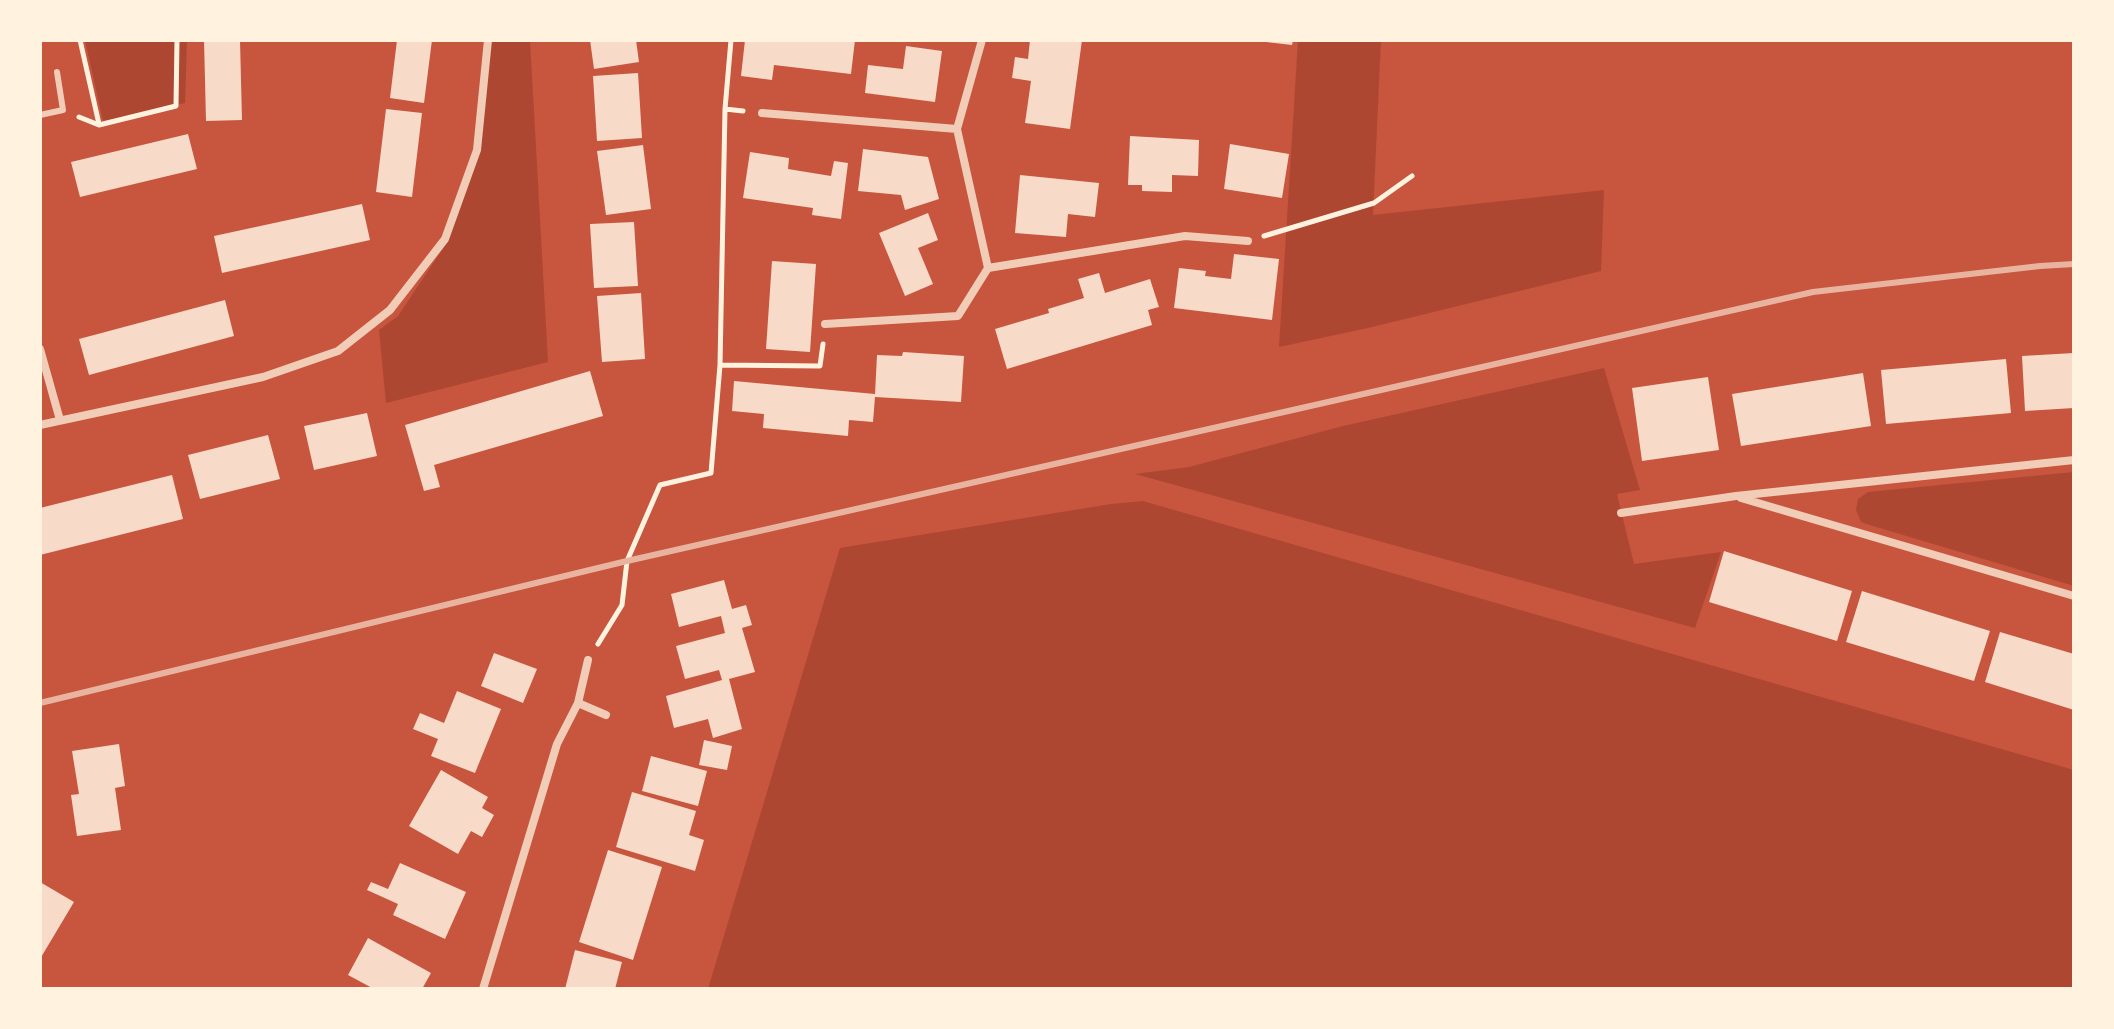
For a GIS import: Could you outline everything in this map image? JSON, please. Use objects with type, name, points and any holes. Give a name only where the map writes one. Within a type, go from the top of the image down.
[{"type":"street","points":[[40,425],[263,377],[338,351],[390,310],[445,239],[477,150],[488,40]]},
{"type":"street","points":[[825,324],[958,316],[988,268],[957,129],[982,40]]},
{"type":"street","points":[[762,113],[957,129]]},
{"type":"street","points":[[988,268],[1185,236],[1248,241]]},
{"type":"street","points":[[40,349],[60,420]]},
{"type":"street","points":[[1621,513],[1736,496],[2074,460]]},
{"type":"street","points":[[1736,496],[2074,596]]},
{"type":"street","points":[[483,989],[557,744],[578,703],[588,660]]},
{"type":"street","points":[[578,703],[606,715]]},
{"type":"lane","points":[[40,115],[63,110],[57,72]]},
{"type":"path","points":[[80,40],[99,125]]},
{"type":"path","points":[[63,110],[99,125],[176,106],[177,40]]},
{"type":"path","points":[[588,660],[622,605],[627,561],[660,485],[711,473],[720,365],[725,109],[731,40]]},
{"type":"path","points":[[1248,241],[1374,203],[1412,176]]},
{"type":"path","points":[[720,365],[820,366],[825,324]]},
{"type":"shaded area","points":[[85,40],[187,40],[185,103],[103,121]]},
{"type":"shaded area","points":[[488,40],[530,40],[548,362],[386,403],[379,330],[398,316],[448,241],[483,117]]},
{"type":"shaded area","points":[[1298,40],[1381,40],[1373,215],[1604,190],[1601,271],[1279,347]]},
{"type":"shaded area","points":[[1604,368],[1640,490],[1617,494],[1634,564],[1721,552],[1695,628],[1135,474],[1189,467],[1343,426]]},
{"type":"shaded area","points":[[2074,472],[2074,586],[1861,522],[1856,510],[1858,499],[1868,492]]},
{"type":"shaded area","points":[[1143,501],[2074,770],[2074,989],[708,989],[840,548]]},
{"type":"building","points":[[204,40],[240,40],[242,120],[206,121]]},
{"type":"building","points":[[397,40],[432,40],[424,103],[390,98]]},
{"type":"building","points":[[590,40],[636,40],[639,62],[594,69]]},
{"type":"building","points":[[745,40],[855,40],[851,74],[774,65],[772,80],[741,76]]},
{"type":"building","points":[[1030,40],[1082,40],[1070,129],[1025,123],[1031,81],[1012,78],[1015,57],[1028,59]]},
{"type":"building","points":[[1267,40],[1293,40],[1292,45]]},
{"type":"building","points":[[906,46],[942,51],[935,102],[865,93],[868,65],[903,69]]},
{"type":"building","points":[[638,73],[642,138],[597,141],[593,76]]},
{"type":"building","points":[[386,109],[422,113],[412,197],[376,192]]},
{"type":"building","points":[[188,134],[197,169],[80,197],[71,162]]},
{"type":"building","points":[[1130,136],[1199,140],[1198,176],[1172,175],[1172,192],[1142,191],[1142,185],[1128,185]]},
{"type":"building","points":[[1230,144],[1289,154],[1282,198],[1224,189]]},
{"type":"building","points":[[643,145],[651,209],[606,215],[597,151]]},
{"type":"building","points":[[863,149],[928,157],[939,199],[905,210],[901,195],[858,191]]},
{"type":"building","points":[[750,152],[789,158],[788,169],[831,176],[834,161],[848,163],[841,219],[812,215],[813,208],[743,198]]},
{"type":"building","points":[[1020,175],[1099,183],[1095,217],[1068,214],[1066,237],[1015,233]]},
{"type":"building","points":[[362,204],[370,240],[222,273],[214,236]]},
{"type":"building","points":[[928,213],[938,240],[918,248],[933,284],[905,296],[879,233]]},
{"type":"building","points":[[634,222],[638,286],[594,288],[590,224]]},
{"type":"building","points":[[1234,254],[1279,259],[1272,320],[1174,308],[1179,268],[1206,271],[1205,276],[1231,279]]},
{"type":"building","points":[[772,261],[816,264],[810,352],[766,349]]},
{"type":"building","points":[[1099,273],[1105,293],[1150,279],[1159,307],[1148,310],[1152,325],[1007,369],[995,329],[1049,313],[1048,309],[1084,298],[1078,279]]},
{"type":"building","points":[[641,293],[645,359],[602,362],[597,296]]},
{"type":"building","points":[[225,300],[234,336],[89,375],[79,339]]},
{"type":"building","points":[[903,352],[964,356],[961,402],[875,397],[873,422],[849,420],[848,436],[763,428],[764,414],[732,411],[734,381],[875,394],[877,355],[902,356]]},
{"type":"building","points":[[2074,353],[2074,408],[2025,411],[2022,356]]},
{"type":"building","points":[[2006,359],[2011,413],[1886,424],[1881,370]]},
{"type":"building","points":[[590,371],[603,416],[434,465],[440,487],[424,491],[405,425]]},
{"type":"building","points":[[1863,373],[1871,426],[1741,446],[1732,394]]},
{"type":"building","points":[[1708,377],[1719,450],[1642,461],[1632,388]]},
{"type":"building","points":[[367,413],[377,456],[314,470],[304,426]]},
{"type":"building","points":[[268,435],[280,479],[200,499],[188,455]]},
{"type":"building","points":[[172,475],[183,519],[40,555],[40,508]]},
{"type":"building","points":[[1724,551],[1852,591],[1837,641],[1709,602]]},
{"type":"building","points":[[724,580],[732,609],[746,605],[752,625],[742,628],[755,672],[729,679],[742,729],[713,738],[708,719],[674,728],[666,696],[722,680],[719,670],[685,679],[676,646],[725,633],[721,616],[679,627],[671,594]]},
{"type":"building","points":[[1862,591],[1990,631],[1974,681],[1846,642]]},
{"type":"building","points":[[2000,632],[2074,654],[2074,710],[1985,682]]},
{"type":"building","points":[[494,653],[537,669],[523,703],[481,686]]},
{"type":"building","points":[[457,691],[501,709],[475,773],[431,756],[438,739],[413,729],[420,713],[444,723]]},
{"type":"building","points":[[704,740],[732,746],[727,770],[699,765]]},
{"type":"building","points":[[119,744],[125,786],[115,788],[121,830],[77,836],[71,795],[79,794],[72,751]]},
{"type":"building","points":[[651,756],[707,771],[698,806],[642,791]]},
{"type":"building","points":[[441,770],[488,797],[482,808],[494,815],[482,837],[471,831],[458,854],[409,826]]},
{"type":"building","points":[[632,792],[696,811],[689,835],[704,840],[695,871],[616,847]]},
{"type":"building","points":[[608,850],[662,867],[633,960],[579,942]]},
{"type":"building","points":[[400,863],[466,892],[445,939],[393,915],[398,904],[367,890],[371,882],[388,889]]},
{"type":"building","points":[[40,882],[74,902],[40,959]]},
{"type":"building","points":[[368,938],[431,973],[422,989],[374,989],[348,975]]},
{"type":"building","points":[[575,950],[622,962],[615,989],[565,989]]},
{"type":"railway","points":[[40,703],[627,561],[1813,292],[2074,264]]}]
